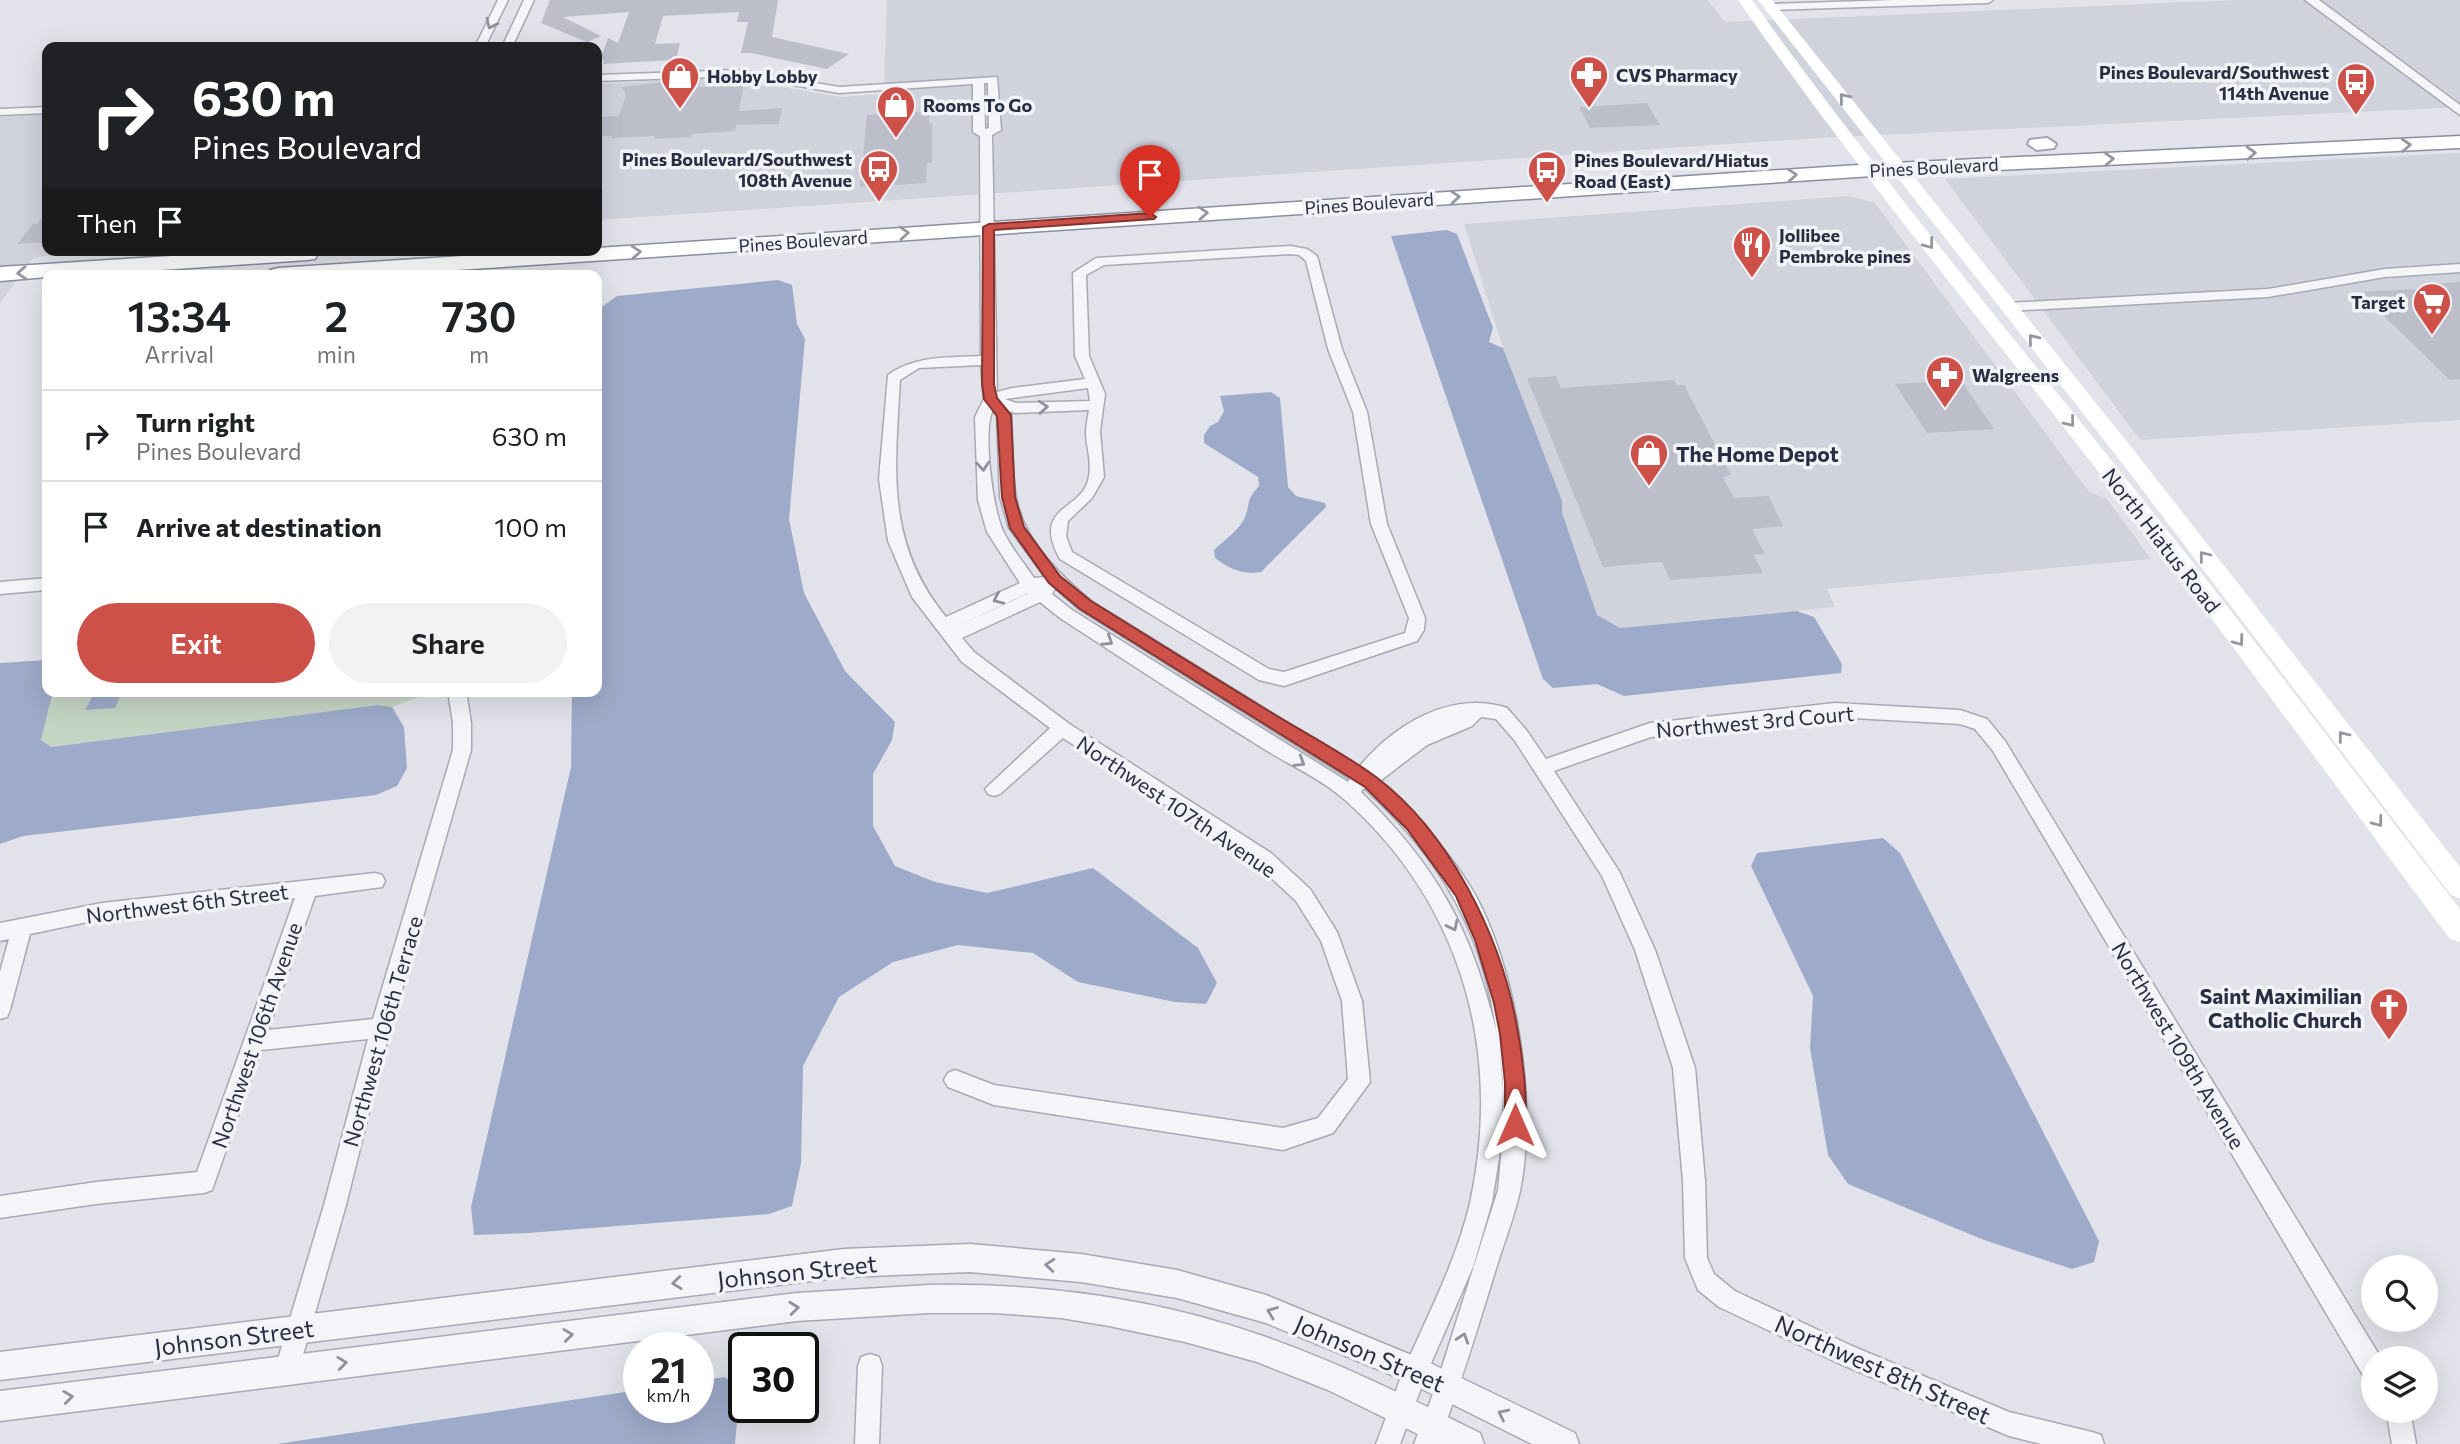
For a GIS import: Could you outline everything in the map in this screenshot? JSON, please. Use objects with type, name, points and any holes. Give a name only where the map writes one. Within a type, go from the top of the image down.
[{"type":"highway","name":"Pines Boulevard","points":[[1866,161],[1887,151],[2460,122]]},
{"type":"highway","name":"Pines Boulevard","points":[[602,250],[989,218],[1866,161],[1901,169],[2460,142]]},
{"type":"highway","name":"Pines Boulevard","points":[[602,235],[989,218]]},
{"type":"highway","points":[[60,270],[269,256]]},
{"type":"highway","points":[[396,267],[419,256]]},
{"type":"highway","name":"Pines Boulevard","points":[[353,270],[529,256]]},
{"type":"highway","points":[[0,274],[42,271]]},
{"type":"highway","points":[[0,294],[42,291]]},
{"type":"main road","points":[[1750,3],[1771,6],[1807,50]]},
{"type":"main road","points":[[1750,3],[1771,18],[1792,43],[1807,50]]},
{"type":"main road","name":"North Hiatus Road","points":[[1750,3],[1979,309],[2114,477],[2460,930]]},
{"type":"main road","name":"North Hiatus Road","points":[[1807,50],[2136,467],[2460,887]]},
{"type":"street","points":[[482,42],[503,0]]},
{"type":"street","points":[[509,42],[529,0]]},
{"type":"street","points":[[1771,6],[1988,0]]},
{"type":"street","points":[[2311,0],[2460,111]]},
{"type":"street","points":[[602,71],[725,65],[781,70],[818,81],[846,85],[978,80]]},
{"type":"street","points":[[602,78],[740,73],[839,90],[978,80],[993,79],[995,130],[986,133],[979,132],[978,80]]},
{"type":"street","points":[[0,105],[42,102]]},
{"type":"street","points":[[0,112],[42,110]]},
{"type":"street","points":[[986,133],[989,218],[986,360],[991,399],[1004,415],[1009,497],[1017,528],[1055,579],[1085,605],[1364,778],[1413,824],[1463,892],[1484,940],[1503,1003],[1514,1082],[1515,1125],[1509,1190],[1448,1387],[1429,1434]]},
{"type":"street","points":[[1303,251],[1312,259],[1335,349],[1360,412],[1380,524],[1417,618],[1416,630],[1411,637],[1284,679],[1265,675],[1066,555],[1058,536],[1061,519],[1087,494],[1097,477],[1093,431],[1097,405],[1098,394],[1082,356],[1079,273],[1101,261],[1303,251]]},
{"type":"street","points":[[2008,307],[2268,293],[2385,273],[2460,268]]},
{"type":"street","name":"Northwest 107th Avenue","points":[[955,1080],[994,1095],[1283,1139],[1325,1126],[1359,1082],[1352,1001],[1330,938],[1303,895],[1264,859],[1062,728],[968,657],[920,597],[896,541],[887,479],[893,378],[908,367],[986,360]]},
{"type":"street","points":[[1092,383],[1012,392],[991,399],[982,417],[986,500],[995,533],[1036,590],[1066,614],[1350,793],[1416,863],[1454,926],[1470,964],[1485,1015],[1491,1065],[1492,1139],[1481,1203],[1439,1323],[1416,1371],[1388,1444]]},
{"type":"street","points":[[991,399],[1015,408],[1097,405]]},
{"type":"street","points":[[948,630],[1055,579]]},
{"type":"street","points":[[0,588],[42,584]]},
{"type":"street","name":"Northwest 106th Terrace","points":[[287,1369],[381,1028],[462,750],[458,697]]},
{"type":"street","points":[[1350,793],[1364,778],[1421,740],[1466,721],[1477,710],[1501,713],[1542,768]]},
{"type":"street","name":"Northwest 3rd Court","points":[[1542,768],[1650,730],[1835,710],[1960,717],[1981,724]]},
{"type":"street","name":"Northwest 109th Avenue","points":[[1981,724],[1999,746],[2361,1347]]},
{"type":"street","points":[[994,789],[1062,728]]},
{"type":"street","name":"Northwest 8th Street","points":[[1542,768],[1609,871],[1645,950],[1684,1069],[1694,1181],[1696,1258],[1706,1282],[1727,1299],[1844,1354],[2009,1424],[2092,1444]]},
{"type":"street","name":"Northwest 6th Street","points":[[0,932],[102,911],[376,881]]},
{"type":"street","name":"Northwest 106th Avenue","points":[[0,1207],[96,1193],[204,1182],[308,889]]},
{"type":"street","points":[[0,1010],[22,927]]},
{"type":"street","points":[[255,1041],[381,1028]]},
{"type":"street","name":"Johnson Street","points":[[0,1366],[844,1263],[970,1258],[1081,1268],[1177,1284],[1266,1309],[1416,1371],[1564,1444]]},
{"type":"street","name":"Johnson Street","points":[[0,1406],[797,1307],[904,1299],[976,1299],[1061,1304],[1144,1319],[1257,1349],[1402,1408],[1429,1434],[1469,1444]]},
{"type":"street","points":[[867,1444],[870,1366]]},
{"type":"street","points":[[2400,1423],[2404,1444]]},
{"type":"shaded area","points":[[887,0],[1708,0],[1725,22],[2238,0],[2460,0],[2460,107],[1819,138],[602,220],[602,84],[723,77],[841,97],[884,94]]},
{"type":"shaded area","points":[[42,114],[42,256],[49,256],[34,257],[0,303],[0,117]]},
{"type":"shaded area","points":[[2460,153],[2460,420],[2140,440],[1945,179]]},
{"type":"shaded area","points":[[1849,196],[1875,203],[2089,492],[2107,499],[2151,559],[1827,589],[1835,607],[1620,628],[1597,615],[1503,348],[1464,224]]},
{"type":"green space","points":[[52,697],[419,697],[392,707],[378,705],[51,747],[41,740]]},
{"type":"water","points":[[1447,230],[1457,234],[1493,328],[1489,342],[1503,348],[1562,501],[1562,513],[1597,615],[1620,628],[1797,611],[1814,617],[1842,664],[1841,673],[1624,696],[1597,684],[1553,688],[1543,679],[1391,236]]},
{"type":"water","points":[[778,280],[792,285],[797,324],[805,339],[789,519],[804,593],[845,671],[895,722],[892,740],[873,774],[873,826],[895,866],[935,882],[987,893],[1093,868],[1198,948],[1217,983],[1206,1004],[1175,1002],[1078,982],[1033,953],[958,945],[893,962],[839,997],[803,1066],[801,1163],[792,1206],[769,1214],[474,1235],[471,1207],[571,767],[572,697],[602,697],[602,307],[617,296]]},
{"type":"water","points":[[1271,392],[1280,398],[1288,487],[1296,496],[1325,503],[1326,507],[1261,572],[1242,572],[1215,558],[1214,550],[1243,522],[1250,499],[1259,486],[1258,477],[1204,443],[1204,435],[1210,426],[1218,422],[1224,411],[1220,396]]},
{"type":"water","points":[[42,660],[42,697],[52,697],[41,740],[51,747],[378,705],[392,707],[404,727],[407,768],[397,786],[376,795],[23,836],[0,844],[0,663]]},
{"type":"water","points":[[92,697],[120,697],[115,708],[85,710]]},
{"type":"water","points":[[1883,838],[1900,853],[2099,1241],[2094,1262],[2072,1269],[1984,1240],[1848,1184],[1828,1155],[1810,1048],[1813,996],[1751,866],[1757,853]]},
{"type":"water","points":[[725,1377],[728,1379],[728,1423],[737,1423],[735,1444],[277,1444],[623,1392],[623,1423],[714,1423],[714,1379]]},
{"type":"building","points":[[550,0],[778,0],[772,37],[849,54],[827,69],[741,53],[748,22],[737,22],[739,12],[663,16],[655,44],[680,43],[677,56],[673,56],[672,60],[603,64],[602,54],[608,38],[618,43],[629,12],[563,17],[601,36],[587,42],[541,23]]},
{"type":"building","name":"Hobby Lobby","points":[[671,81],[672,84],[700,82],[699,87],[744,84],[739,111],[782,108],[779,124],[736,125],[735,131],[654,139],[655,136],[602,136],[602,117],[619,116],[626,95],[622,87]]},
{"type":"building","name":"CVS Pharmacy","points":[[1647,103],[1660,125],[1590,128],[1579,107]]},
{"type":"building","name":"Rooms To Go","points":[[929,111],[929,123],[932,123],[932,163],[927,163],[926,183],[860,187],[867,115]]},
{"type":"building","points":[[42,218],[42,242],[17,244],[33,224],[37,224]]},
{"type":"building","name":"Target","points":[[2460,282],[2460,379],[2450,380],[2359,292],[2437,288],[2433,284]]},
{"type":"building","name":"The Home Depot","points":[[1556,376],[1561,388],[1674,380],[1677,385],[1684,385],[1731,475],[1723,477],[1734,498],[1769,496],[1783,526],[1752,529],[1765,554],[1753,555],[1763,573],[1670,580],[1662,562],[1603,567],[1527,378]]},
{"type":"building","name":"Walgreens","points":[[1961,380],[1994,429],[1927,433],[1895,384]]},
{"type":"place","name":"CVS Pharmacy","points":[[1589,109]]},
{"type":"place","name":"Hobby Lobby","points":[[680,110]]},
{"type":"place","name":"Pines Boulevard/Southwest 114th Avenue","points":[[2356,116]]},
{"type":"place","name":"Rooms To Go","points":[[896,139]]},
{"type":"place","name":"Pines Boulevard/Southwest 108th Avenue","points":[[879,203]]},
{"type":"place","name":"Pines Boulevard/Hiatus Road (East)","points":[[1547,204]]},
{"type":"place","name":"Jollibee Pembroke pines","points":[[1752,279]]},
{"type":"place","name":"Target","points":[[2432,336]]},
{"type":"place","name":"Walgreens","points":[[1945,409]]},
{"type":"place","name":"The Home Depot","points":[[1649,487]]},
{"type":"place","name":"Saint Maximilian Catholic Church","points":[[2389,1041]]},
{"type":"route","points":[[1150,217],[989,227],[986,360],[988,384],[991,399],[1004,415],[1004,455],[1009,497],[1017,528],[1055,579],[1085,605],[1371,782],[1413,824],[1463,892],[1484,940],[1503,1003],[1509,1034],[1515,1125]]}]
